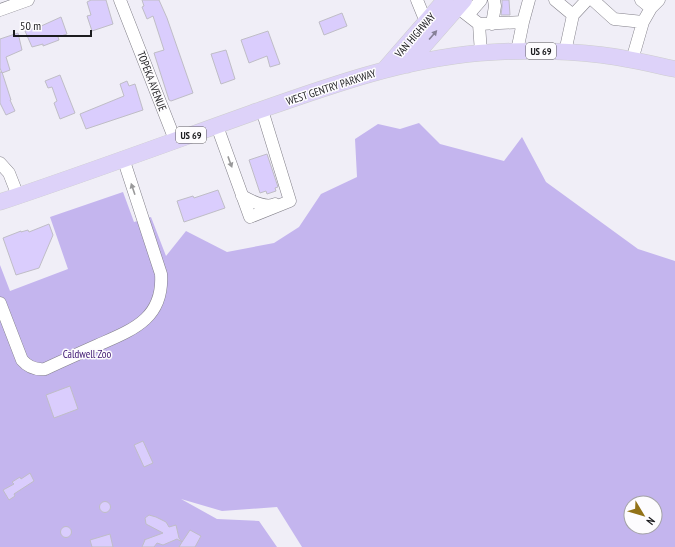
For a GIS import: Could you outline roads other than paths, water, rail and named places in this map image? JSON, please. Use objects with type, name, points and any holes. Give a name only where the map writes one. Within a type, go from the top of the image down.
[{"type":"main road","name":"VAN HIGHWAY","points":[[384,70],[426,22],[459,5]]},
{"type":"main road","name":"VAN HIGHWAY","points":[[407,65],[459,5]]},
{"type":"main road","name":"WEST GENTRY PARKWAY","points":[[0,202],[321,89],[384,70],[432,60],[481,53],[517,51],[565,52],[603,55],[675,69]]},
{"type":"street","points":[[0,10],[28,0]]},
{"type":"street","name":"TOPEKA AVENUE","points":[[120,0],[175,140]]},
{"type":"street","points":[[417,0],[426,22]]},
{"type":"street","points":[[459,5],[481,0]]},
{"type":"street","points":[[492,24],[495,6],[494,0]]},
{"type":"street","points":[[517,51],[529,0]]},
{"type":"street","points":[[555,0],[573,14]]},
{"type":"street","points":[[565,52],[573,14],[587,0]]},
{"type":"street","points":[[593,0],[614,19],[643,22]]},
{"type":"street","points":[[632,60],[643,22],[655,4],[641,0]]},
{"type":"street","points":[[459,5],[479,24],[481,53]]},
{"type":"street","points":[[479,24],[523,22]]},
{"type":"street","points":[[217,126],[250,217],[290,201],[262,110]]},
{"type":"street","points":[[1,305],[22,360],[26,365],[39,370],[45,369],[132,330],[151,313],[158,299],[161,286],[161,274],[123,158]]},
{"type":"street","points":[[0,163],[9,173],[18,196]]},
{"type":"park label","name":"Caldwell Zoo","points":[[87,354]]}]
